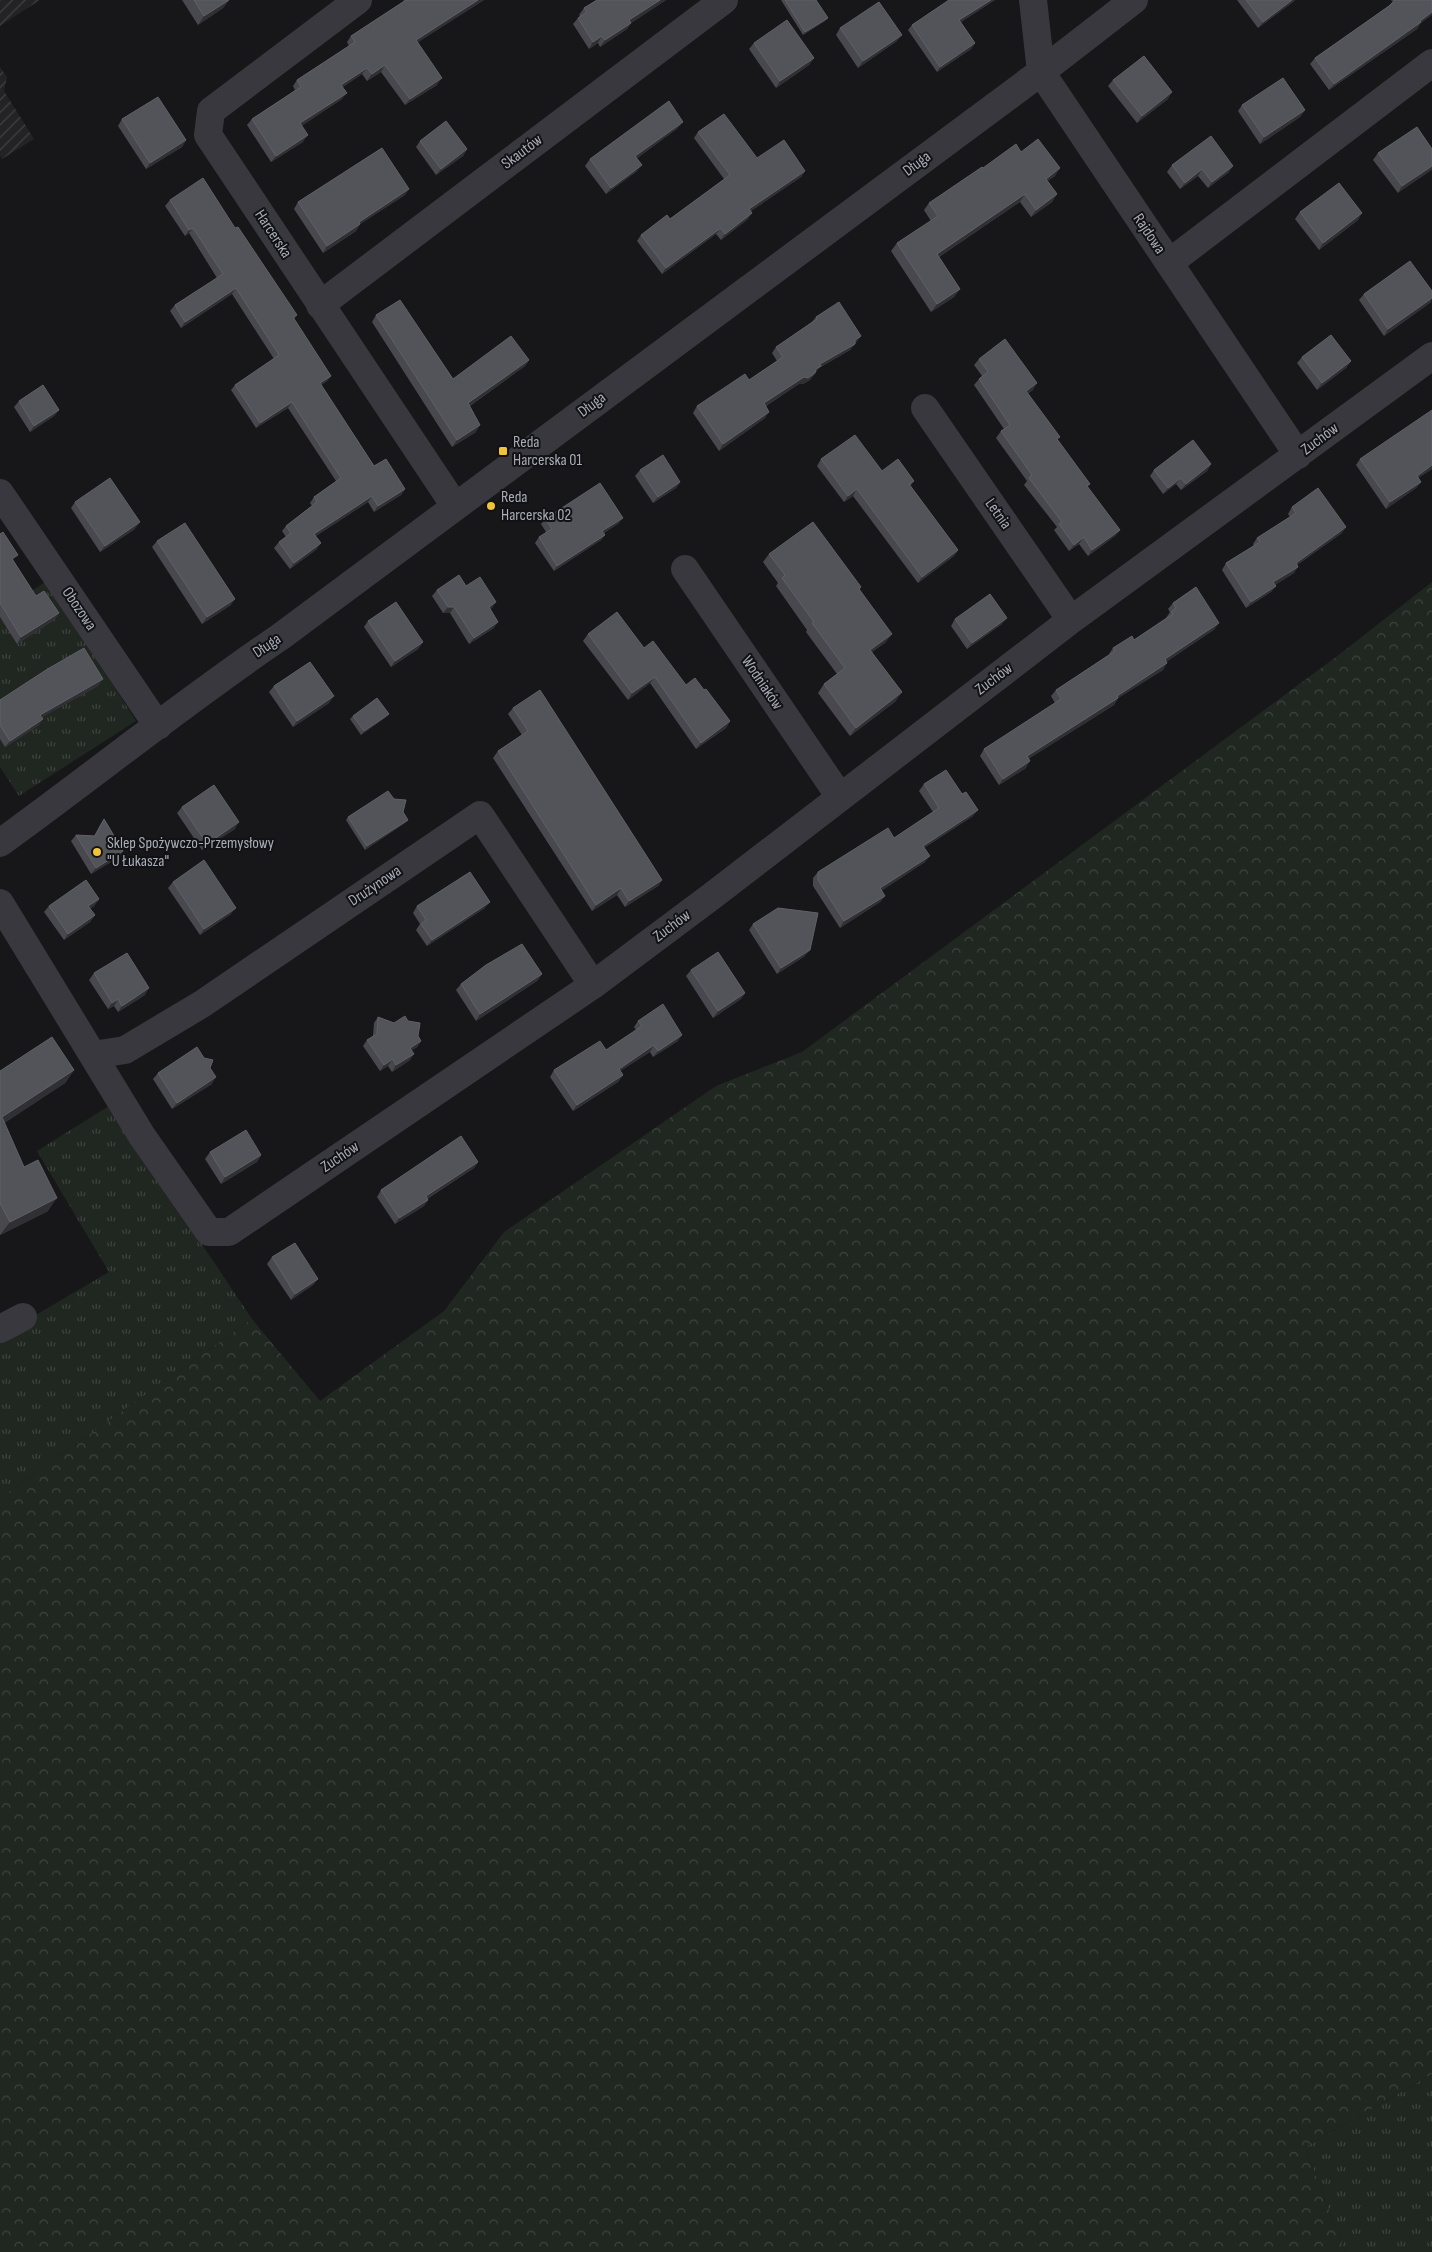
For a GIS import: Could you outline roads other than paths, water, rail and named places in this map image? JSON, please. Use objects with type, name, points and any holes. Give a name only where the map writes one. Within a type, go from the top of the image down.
[{"type":"street","name":"Harcerska","points":[[358,0],[211,110],[208,135],[455,506]]},
{"type":"street","name":"Skautów","points":[[320,305],[724,0]]},
{"type":"street","name":"Rajdowa","points":[[1033,0],[1041,72],[1298,455]]},
{"type":"street","name":"Długa","points":[[0,843],[88,779],[215,681],[280,637],[1041,72],[1134,0]]},
{"type":"street","points":[[1169,263],[1432,63]]},
{"type":"street","name":"Zuchów","points":[[0,903],[142,1136],[209,1232],[229,1232],[593,985],[1071,620],[1432,356]]},
{"type":"street","name":"Letnia","points":[[925,408],[1071,620]]},
{"type":"street","name":"Obozowa","points":[[0,493],[158,726]]},
{"type":"street","name":"Wodniaków","points":[[685,569],[840,797]]},
{"type":"street","name":"Drużynowa","points":[[93,1056],[125,1050],[202,1004],[480,815],[593,985]]},
{"type":"place","name":"Reda Harcerska 01","points":[[503,451]]},
{"type":"place","name":"Reda Harcerska 02","points":[[491,506]]},
{"type":"place","name":"Sklep Spożywczo-Przemysłowy \"U Łukasza\"","points":[[97,852]]}]
